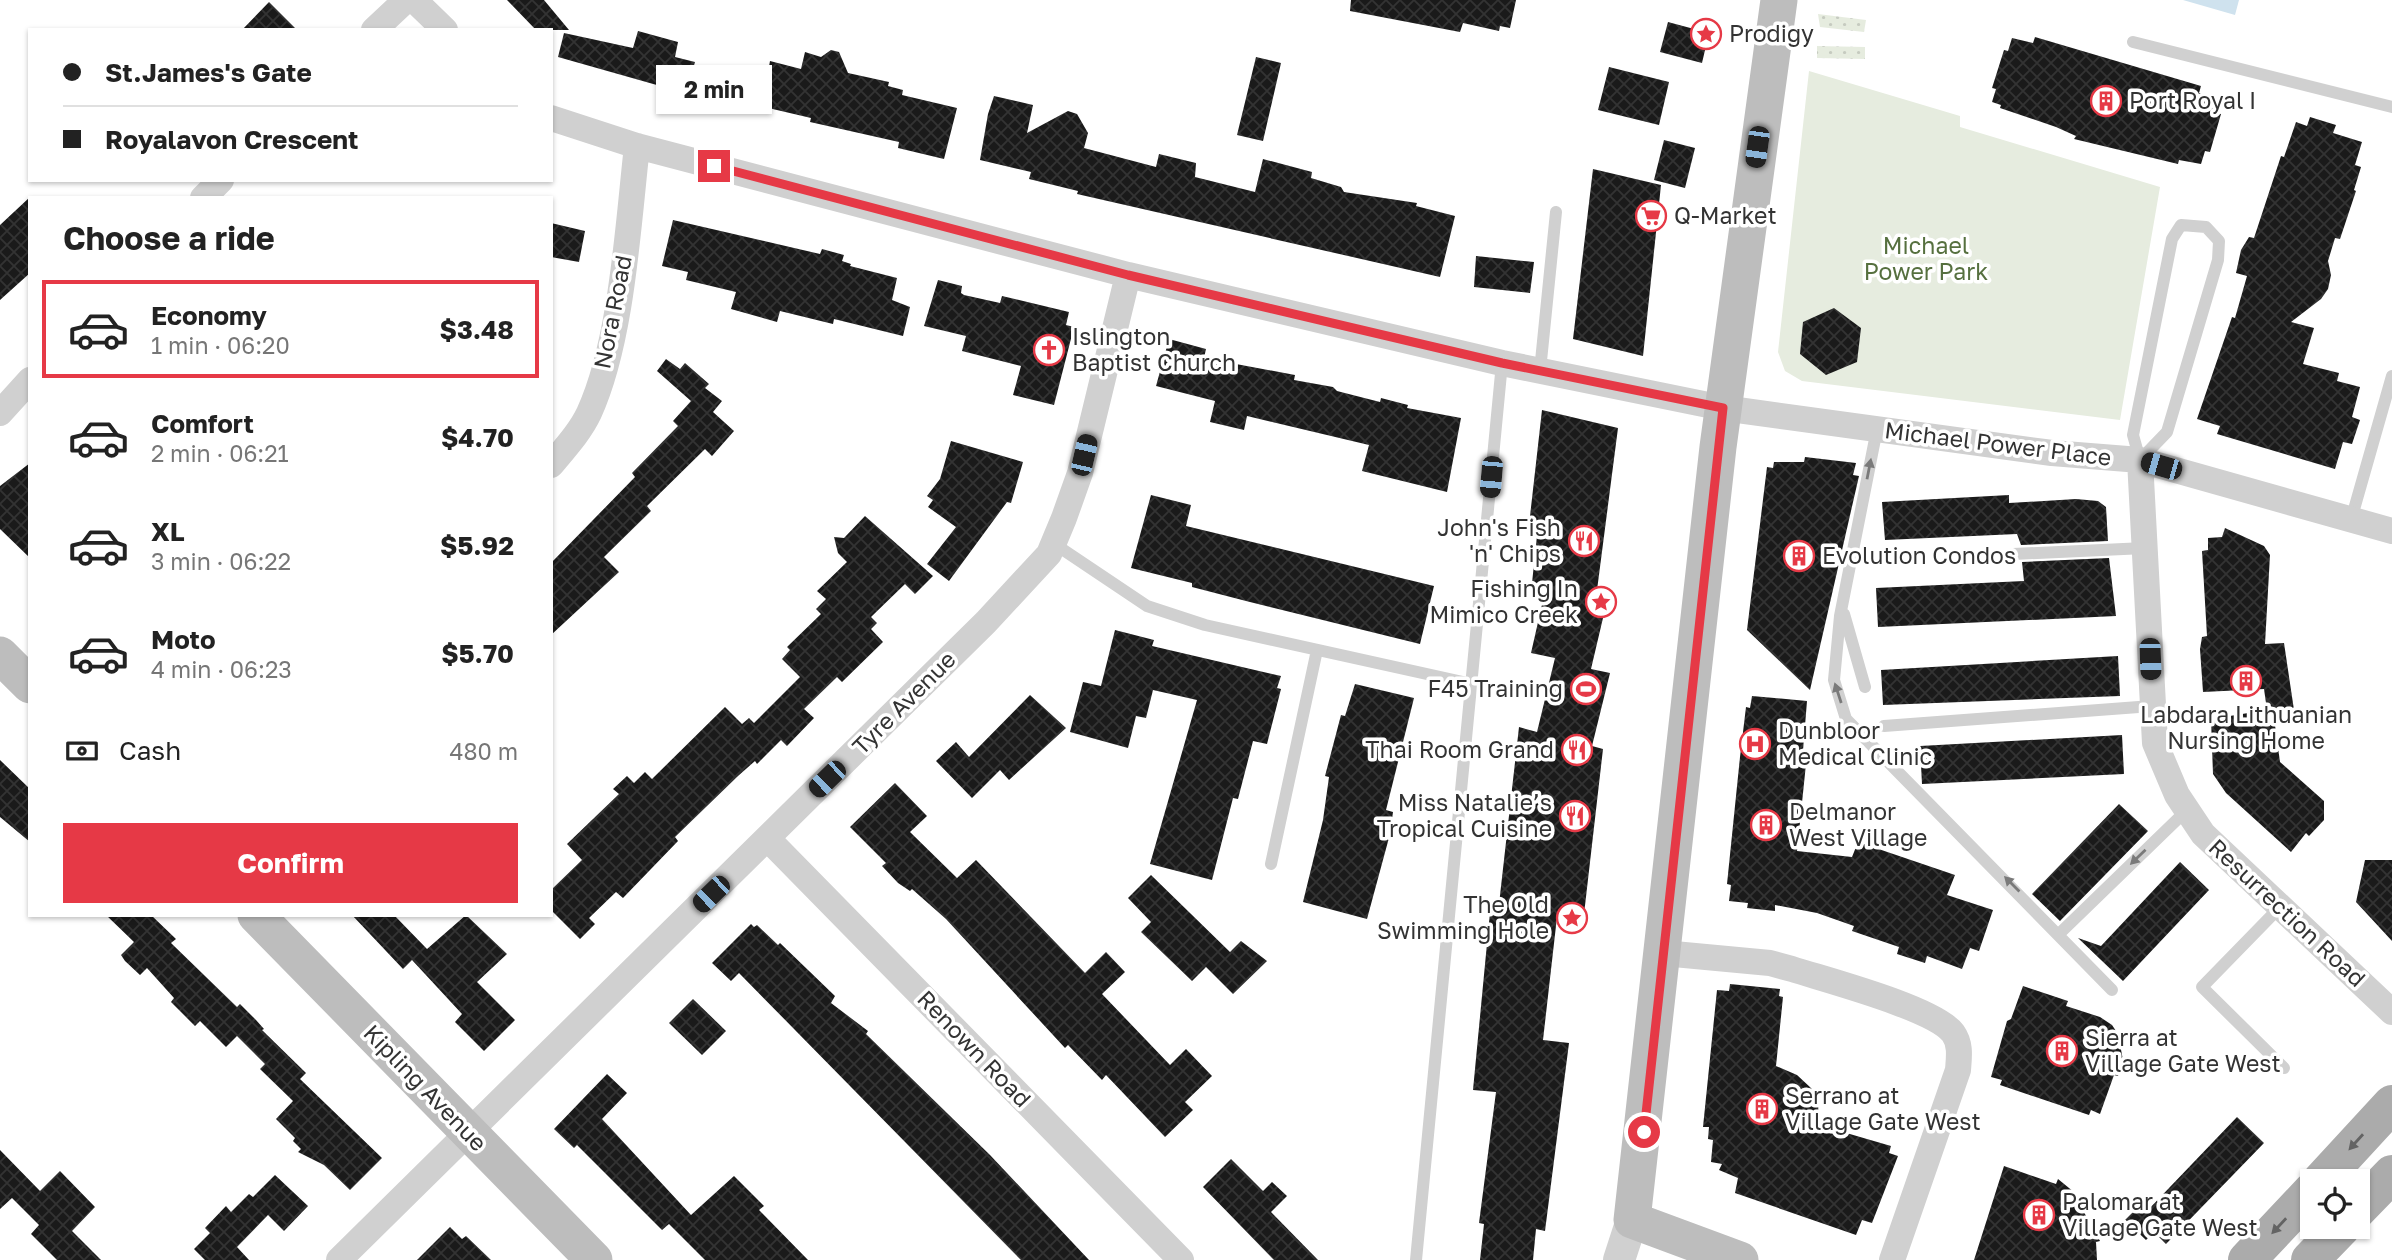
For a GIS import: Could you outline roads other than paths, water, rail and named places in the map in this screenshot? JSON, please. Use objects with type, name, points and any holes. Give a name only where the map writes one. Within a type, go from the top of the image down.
[{"type":"main road","points":[[1740,1260],[1632,1220],[1723,408],[1777,0]]},
{"type":"main road","points":[[0,655],[28,683]]},
{"type":"main road","name":"Kipling Avenue","points":[[258,917],[594,1260]]},
{"type":"main road","points":[[2332,1169],[2392,1104]]},
{"type":"main road","points":[[2370,1197],[2392,1174]]},
{"type":"main road","points":[[2247,1260],[2300,1204]]},
{"type":"main road","points":[[2310,1260],[2330,1239]]},
{"type":"street","points":[[376,28],[405,0]]},
{"type":"street","points":[[414,0],[443,28]]},
{"type":"street","name":"Michael Power Place","points":[[553,119],[637,146],[1128,275],[1502,363],[1723,408],[2052,453],[2140,460],[2392,531]]},
{"type":"street","name":"Nora Road","points":[[553,462],[589,413],[602,372],[624,262],[637,146]]},
{"type":"street","points":[[205,196],[218,182]]},
{"type":"street","name":"Tyre Avenue","points":[[339,1260],[986,622],[1049,554],[1080,473],[1128,275]]},
{"type":"street","points":[[0,413],[28,382]]},
{"type":"street","name":"Resurrection Road","points":[[2140,460],[2155,743],[2177,795],[2203,834],[2392,1012]]},
{"type":"street","name":"Renown Road","points":[[767,838],[1181,1260]]},
{"type":"street","points":[[1663,953],[1770,963],[1792,969],[1934,1018],[1954,1035],[1959,1049],[1958,1070],[1892,1260]]},
{"type":"street","points":[[1619,1260],[1632,1220]]},
{"type":"lane","points":[[2133,42],[2392,107]]},
{"type":"lane","points":[[1540,371],[1556,212]]},
{"type":"lane","points":[[2181,225],[2206,227],[2219,241],[2218,260],[2167,432],[2140,460],[2133,435],[2172,239],[2181,225]]},
{"type":"lane","points":[[1416,1260],[1502,363]]},
{"type":"lane","points":[[2351,520],[2392,376]]},
{"type":"lane","points":[[1877,429],[1842,607],[1834,680],[1846,719],[2060,933],[2112,990]]},
{"type":"lane","points":[[1054,543],[1147,606],[1205,625],[1472,684]]},
{"type":"lane","points":[[2013,554],[2146,548]]},
{"type":"lane","points":[[1842,607],[1865,687]]},
{"type":"lane","points":[[1271,864],[1317,650]]},
{"type":"lane","points":[[1884,726],[2152,706]]},
{"type":"lane","points":[[2060,933],[2187,810]]},
{"type":"lane","points":[[2281,906],[2202,987],[2284,1068]]},
{"type":"water","points":[[2183,0],[2239,0],[2235,15]]},
{"type":"place","name":"Prodigy","points":[[1706,34]]},
{"type":"place","name":"Port Royal I","points":[[2106,101]]},
{"type":"place","name":"Q-Market","points":[[1651,216]]},
{"type":"place","name":"Islington Baptist Church","points":[[1049,350]]},
{"type":"place","name":"John's Fish 'n' Chips","points":[[1584,541]]},
{"type":"place","name":"Evolution Condos","points":[[1799,556]]},
{"type":"place","name":"Fishing In Mimico Creek","points":[[1601,602]]},
{"type":"place","name":"Labdara Lithuanian Nursing Home","points":[[2246,681]]},
{"type":"place","name":"F45 Training","points":[[1586,689]]},
{"type":"place","name":"Dunbloor Medical Clinic","points":[[1755,744]]},
{"type":"place","name":"Thai Room Grand","points":[[1577,750]]},
{"type":"place","name":"Miss Natalie’s Tropical Cuisine","points":[[1575,816]]},
{"type":"place","name":"Delmanor West Village","points":[[1766,825]]},
{"type":"place","name":"The Old Swimming Hole","points":[[1572,918]]},
{"type":"place","name":"Sierra at Village Gate West","points":[[2062,1051]]},
{"type":"place","name":"Serrano at Village Gate West","points":[[1762,1109]]},
{"type":"place","name":"Palomar at Village Gate West","points":[[2039,1215]]},
{"type":"park label","name":"Michael Power Park","points":[[1926,259]]}]
